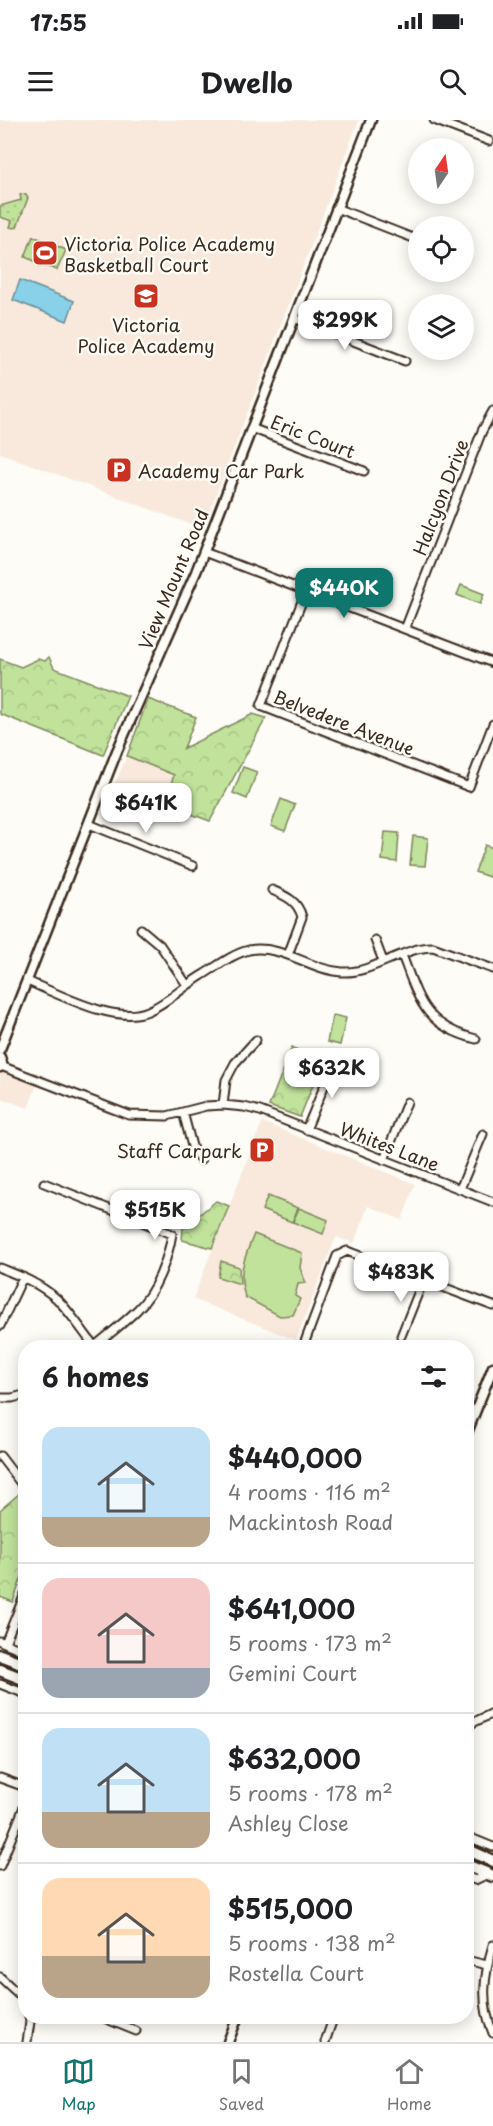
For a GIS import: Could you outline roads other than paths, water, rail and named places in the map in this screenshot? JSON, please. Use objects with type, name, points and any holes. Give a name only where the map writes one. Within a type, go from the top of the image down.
[{"type":"main road","points":[[0,1655],[18,1662]]},
{"type":"main road","points":[[0,1670],[18,1677]]},
{"type":"main road","points":[[474,1853],[493,1861]]},
{"type":"main road","points":[[474,1868],[490,1875]]},
{"type":"street","name":"View Mount Road","points":[[0,1048],[117,752],[204,552],[371,120]]},
{"type":"street","points":[[434,120],[489,141]]},
{"type":"street","points":[[336,208],[408,236]]},
{"type":"street","points":[[294,318],[405,361]]},
{"type":"street","name":"Halcyon Drive","points":[[405,629],[482,431],[493,411]]},
{"type":"street","name":"Eric Court","points":[[251,428],[364,471]]},
{"type":"street","points":[[204,552],[493,663]]},
{"type":"street","name":"Belvedere Avenue","points":[[306,591],[261,706],[469,787],[493,724]]},
{"type":"street","points":[[89,824],[193,866]]},
{"type":"street","points":[[272,890],[296,903],[302,916],[288,955]]},
{"type":"street","points":[[141,929],[160,945],[187,985]]},
{"type":"street","points":[[375,940],[383,960]]},
{"type":"street","points":[[27,981],[99,1010],[124,1016],[138,1015],[148,1011],[238,954],[249,950],[275,951],[326,970],[344,972],[360,970],[424,947],[434,947],[493,969]]},
{"type":"street","points":[[402,955],[421,1003],[437,1022],[464,1036],[476,1039]]},
{"type":"street","points":[[223,1105],[226,1080],[235,1063],[256,1040]]},
{"type":"street","points":[[306,1130],[335,1060]]},
{"type":"street","name":"Whites Lane","points":[[0,1063],[129,1115],[153,1117],[206,1106],[223,1105],[260,1111],[493,1202]]},
{"type":"street","points":[[384,1160],[406,1102]]},
{"type":"street","points":[[183,1112],[193,1150],[201,1160]]},
{"type":"street","points":[[460,1189],[483,1134]]},
{"type":"street","points":[[44,1183],[172,1234],[156,1281],[146,1300],[103,1340]]},
{"type":"street","points":[[306,1340],[341,1252],[352,1252],[493,1306]]},
{"type":"street","points":[[0,1268],[24,1277],[59,1301],[90,1340]]},
{"type":"street","points":[[0,1326],[24,1277]]},
{"type":"street","points":[[401,1336],[423,1281]]},
{"type":"street","points":[[474,1415],[493,1367]]},
{"type":"street","points":[[0,1398],[18,1396]]},
{"type":"street","points":[[0,1456],[18,1480]]},
{"type":"street","points":[[18,1609],[3,1642],[18,1649]]},
{"type":"street","points":[[0,1684],[18,1691]]},
{"type":"street","points":[[474,1722],[493,1713]]},
{"type":"street","points":[[0,1778],[18,1784]]},
{"type":"street","points":[[0,1866],[18,1822]]},
{"type":"street","points":[[474,1839],[493,1847]]},
{"type":"street","points":[[474,1880],[490,1875]]},
{"type":"street","points":[[493,1945],[484,1987],[485,2005],[493,2033]]},
{"type":"street","points":[[474,1962],[487,1965]]},
{"type":"street","points":[[0,1977],[18,1994]]},
{"type":"street","points":[[27,2042],[30,2024]]},
{"type":"street","points":[[119,2024],[136,2031]]},
{"type":"street","points":[[228,2042],[235,2024]]},
{"type":"street","points":[[324,2042],[331,2024]]},
{"type":"water","points":[[20,280],[74,301],[67,321],[13,300]]},
{"type":"place","name":"Victoria Police Academy Basketball Court","points":[[45,253]]},
{"type":"place","name":"Victoria Police Academy","points":[[146,296]]},
{"type":"place","name":"Academy Car Park","points":[[119,470]]},
{"type":"place","name":"Staff Carpark","points":[[262,1150]]}]
